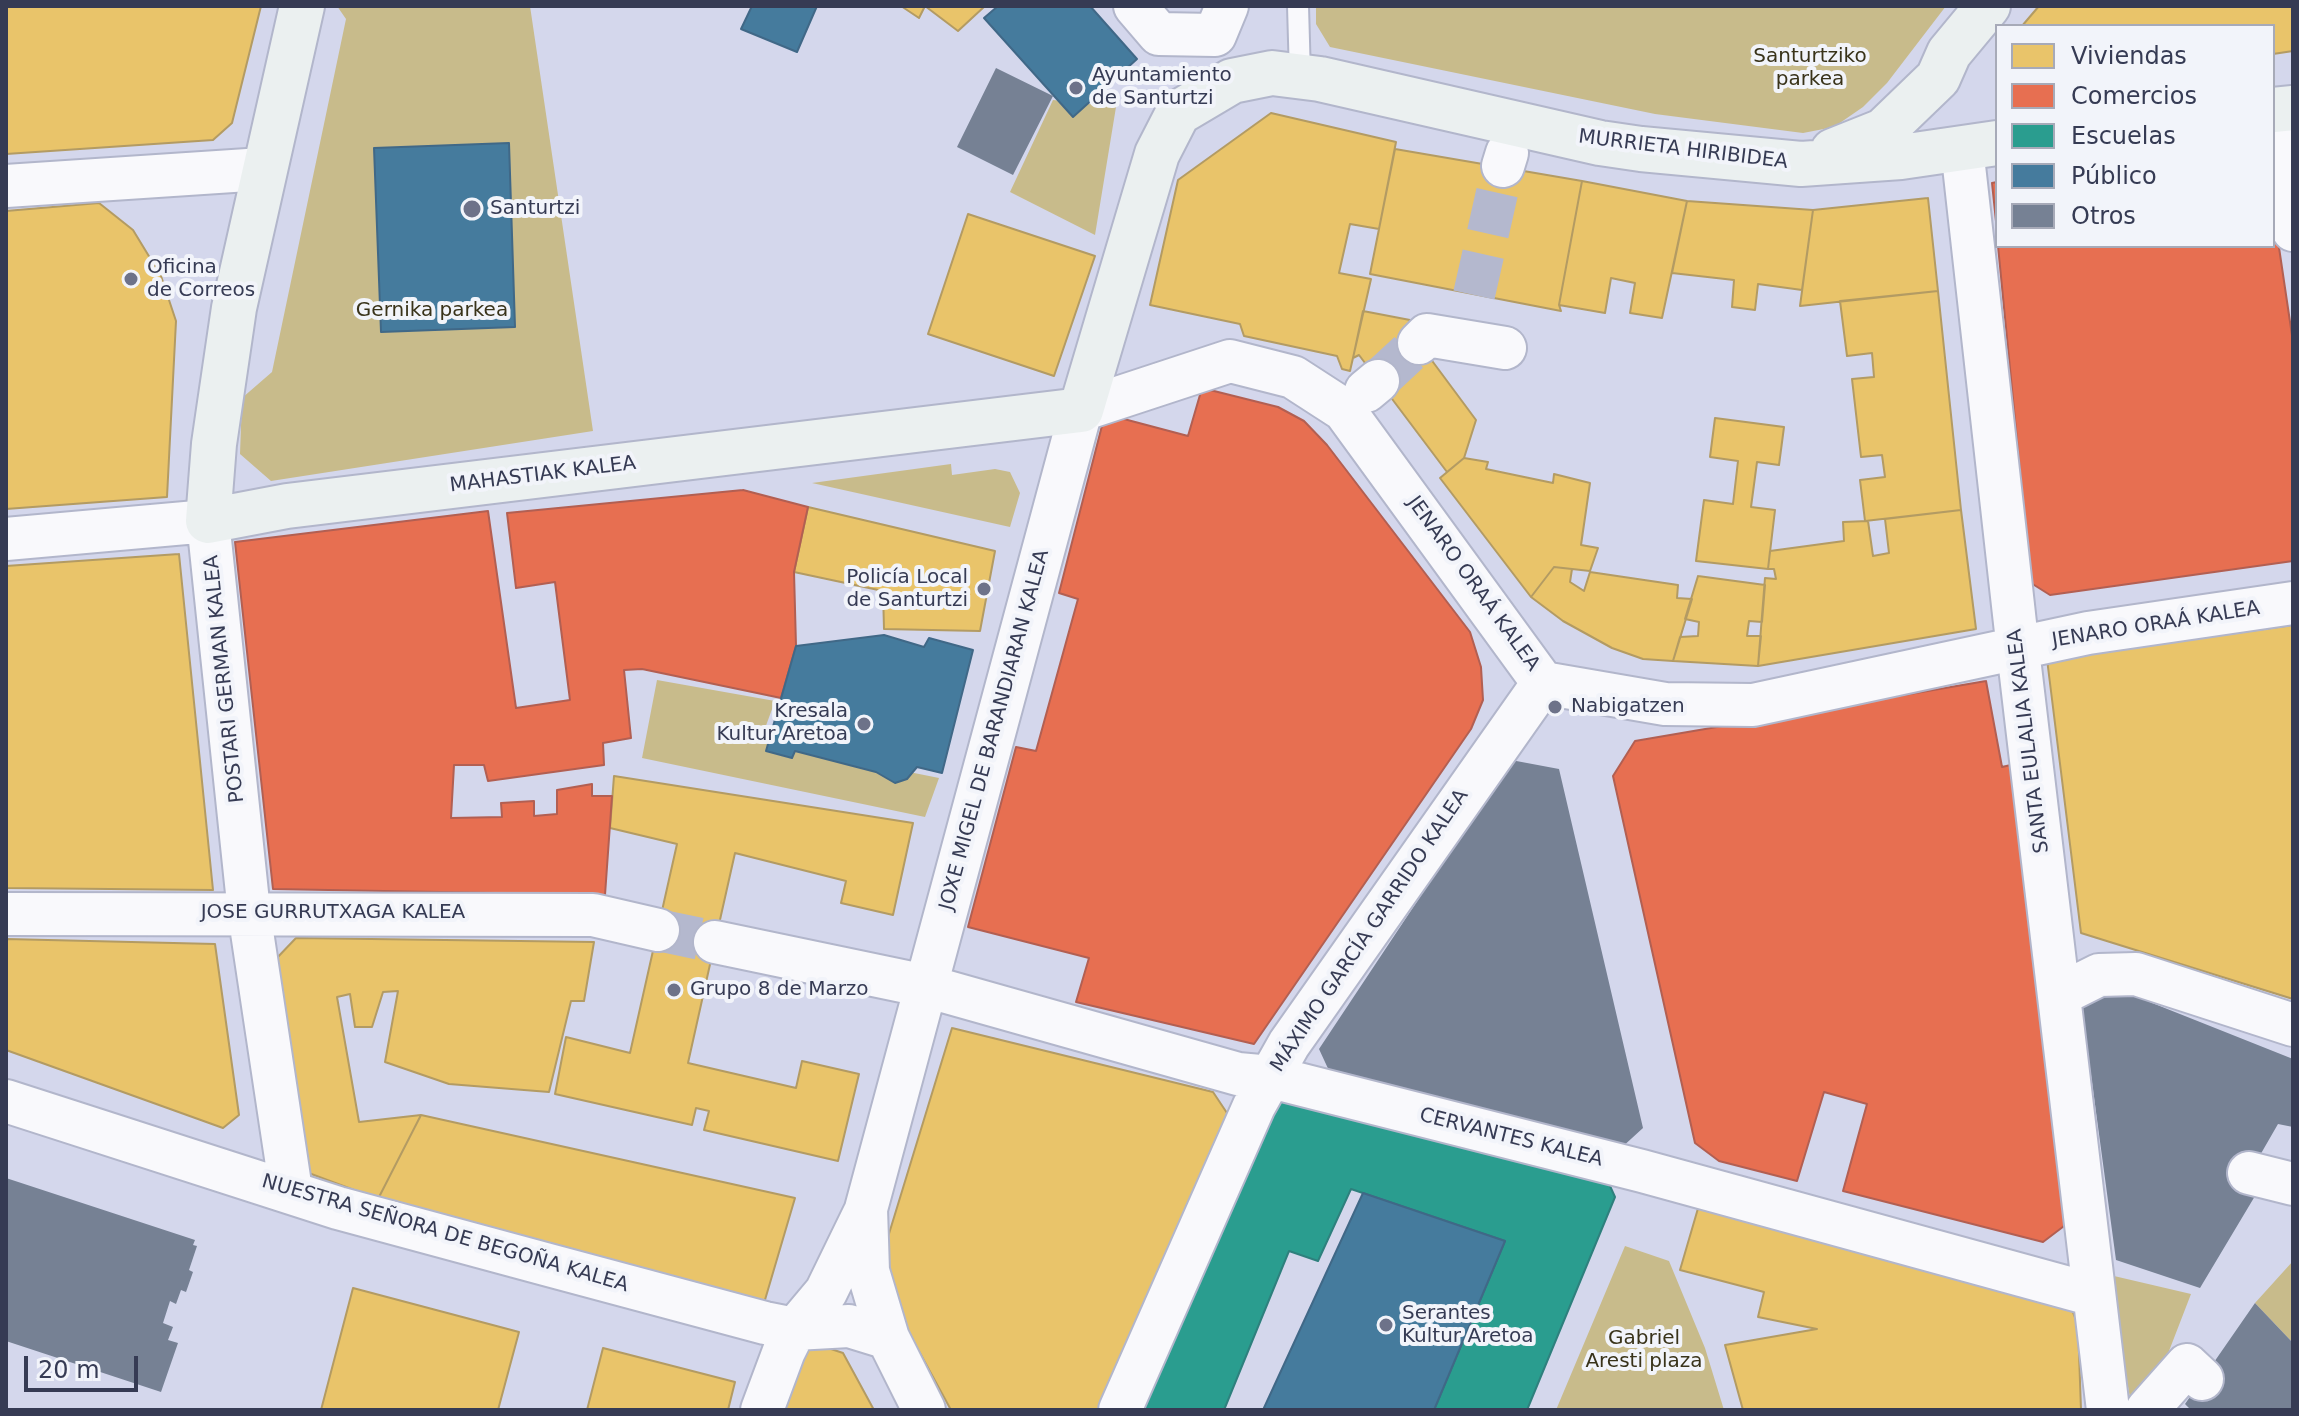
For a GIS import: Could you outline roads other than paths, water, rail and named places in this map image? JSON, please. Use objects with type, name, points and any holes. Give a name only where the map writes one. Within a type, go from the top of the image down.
[{"type":"street","name":"POSTARI GERMAN KALEA","points":[[291,1191],[249,912],[208,521],[214,444],[234,308],[302,6]]},
{"type":"street","points":[[1135,6],[1159,34],[1221,20]]},
{"type":"street","points":[[1801,164],[1883,131],[1938,78],[1949,53],[1988,6]]},
{"type":"street","name":"MURRIETA HIRIBIDEA","points":[[1232,81],[1272,73],[1300,76],[1600,143],[1801,164],[1901,157],[1980,146]]},
{"type":"street","name":"SANTA EULALIA KALEA","points":[[1938,78],[1944,122],[1980,146],[2018,650],[2108,1410]]},
{"type":"street","name":"JOXE MIGEL DE BARANDIARAN KALEA","points":[[924,1410],[888,1338],[868,1271],[866,1209],[1081,410],[1157,154],[1178,113],[1232,81]]},
{"type":"street","points":[[2280,110],[2293,230]]},
{"type":"street","points":[[6,186],[263,169]]},
{"type":"street","points":[[1419,343],[1427,335],[1505,348]]},
{"type":"street","name":"JENARO ORAÁ KALEA","points":[[1081,410],[1230,361],[1293,377],[1344,410],[1543,683],[1665,704],[1753,705],[2088,633],[2293,603]]},
{"type":"street","name":"MAHASTIAK KALEA","points":[[6,539],[208,521],[302,504],[1081,410]]},
{"type":"street","name":"MÁXIMO GARCÍA GARRIDO KALEA","points":[[1120,1410],[1254,1106],[1298,1031],[1543,683]]},
{"type":"street","name":"JOSE GURRUTXAGA KALEA","points":[[6,914],[249,912],[593,915],[658,930]]},
{"type":"street","points":[[715,942],[926,986]]},
{"type":"street","points":[[2059,995],[2099,975],[2136,974],[2293,1025]]},
{"type":"street","name":"CERVANTES KALEA","points":[[926,986],[1238,1074],[1271,1077],[1642,1171],[2094,1295]]},
{"type":"street","name":"NUESTRA SEÑORA DE BEGOÑA KALEA","points":[[6,1101],[338,1208],[795,1329],[849,1326],[888,1338]]},
{"type":"street","points":[[2249,1173],[2293,1184]]},
{"type":"street","points":[[762,1410],[795,1329],[826,1292],[866,1209]]},
{"type":"street","points":[[2147,1410],[2187,1365],[2202,1379]]},
{"type":"lane","points":[[1298,6],[1300,76]]},
{"type":"tunnel","points":[[1474,295],[1503,166]]},
{"type":"tunnel","points":[[1378,381],[1419,343]]},
{"type":"tunnel","points":[[658,930],[715,942]]},
{"type":"place","name":"Ayuntamiento de Santurtzi","points":[[1076,88]]},
{"type":"place","name":"Santurtzi","points":[[472,209]]},
{"type":"place","name":"Oficina de Correos","points":[[131,279]]},
{"type":"place","name":"Policía Local de Santurtzi","points":[[984,589]]},
{"type":"place","name":"Nabigatzen","points":[[1555,707]]},
{"type":"place","name":"Kresala Kultur Aretoa","points":[[864,724]]},
{"type":"place","name":"Grupo 8 de Marzo","points":[[674,990]]},
{"type":"place","name":"Serantes Kultur Aretoa","points":[[1386,1325]]},
{"type":"park label","name":"Santurtziko parkea","points":[[1810,68]]},
{"type":"park label","name":"Gernika parkea","points":[[432,311]]},
{"type":"park label","name":"Gabriel Aresti plaza","points":[[1644,1350]]}]
